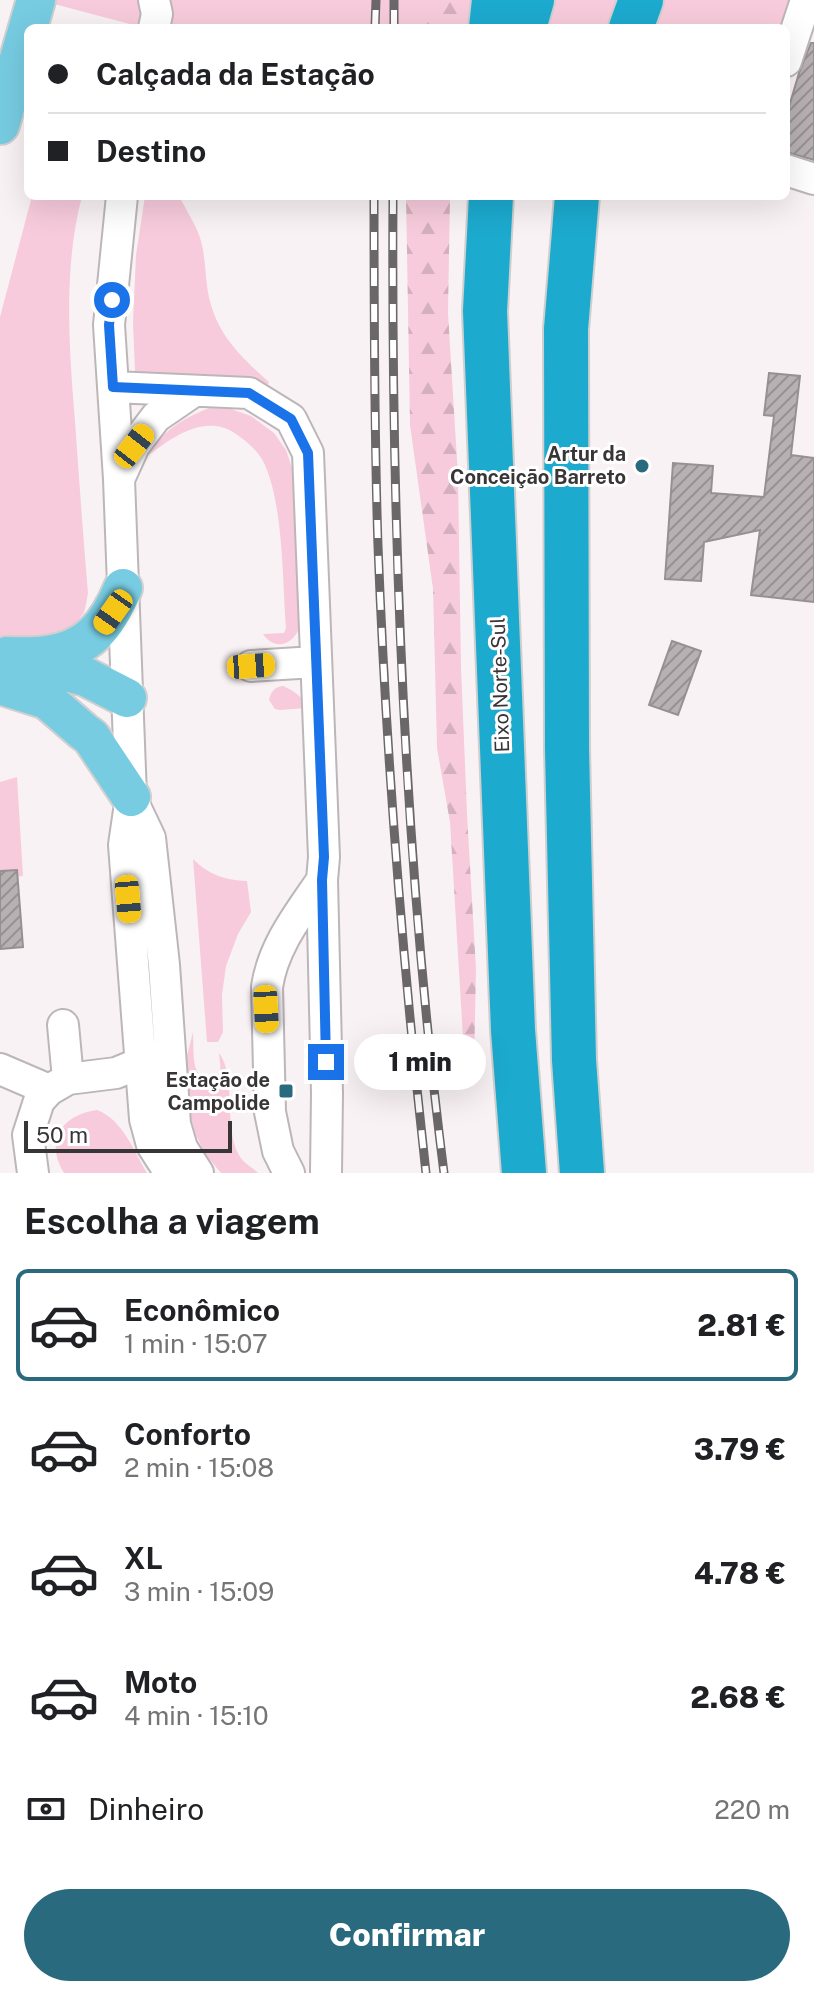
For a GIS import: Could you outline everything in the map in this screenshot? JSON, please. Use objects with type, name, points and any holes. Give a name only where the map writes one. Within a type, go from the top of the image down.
[{"type":"highway","points":[[491,24],[494,0]]},
{"type":"highway","points":[[525,24],[532,0]]},
{"type":"highway","points":[[632,24],[641,0]]},
{"type":"highway","points":[[469,200],[467,216],[485,311]]},
{"type":"highway","name":"Eixo Norte-Sul","points":[[491,200],[485,311],[513,1030],[524,1173]]},
{"type":"highway","points":[[577,200],[566,329],[567,733],[574,1060],[582,1173]]},
{"type":"main road","points":[[29,24],[36,0]]},
{"type":"main road","points":[[0,125],[24,42]]},
{"type":"main road","points":[[2,665],[48,655],[82,643],[101,629],[113,612],[123,588]]},
{"type":"main road","points":[[2,665],[86,677],[127,698]]},
{"type":"main road","points":[[2,665],[91,737],[131,797]]},
{"type":"main road","points":[[47,700],[127,698]]},
{"type":"street","points":[[154,0],[157,14],[155,24]]},
{"type":"street","points":[[790,49],[806,0]]},
{"type":"street","points":[[790,171],[814,179]]},
{"type":"street","points":[[122,200],[109,325],[119,479],[131,797],[124,845],[145,1119],[152,1145],[170,1173]]},
{"type":"street","points":[[113,387],[249,393],[291,419],[308,453],[324,857],[326,1173]]},
{"type":"street","points":[[119,479],[134,446],[156,417],[194,391]]},
{"type":"street","points":[[251,666],[315,662]]},
{"type":"street","points":[[131,797],[150,838],[164,965],[175,1124],[182,1148],[198,1173]]},
{"type":"street","points":[[289,1173],[278,1151],[270,1112],[267,987],[279,946],[322,880]]},
{"type":"street","points":[[33,1173],[28,1135],[39,1101],[58,1085],[63,1025]]},
{"type":"street","points":[[0,1069],[58,1085],[116,1073],[169,1050]]},
{"type":"green space","points":[[39,0],[809,0],[790,73],[790,24],[130,24]]},
{"type":"green space","points":[[421,0],[476,0],[472,24],[421,24]]},
{"type":"green space","points":[[31,200],[81,200],[72,252],[69,308],[88,593],[84,612],[77,622],[58,633],[46,635],[0,636],[0,317]]},
{"type":"green space","points":[[144,200],[181,200],[201,241],[209,297],[218,323],[240,355],[269,382],[267,386],[249,379],[135,372],[133,322],[136,255]]},
{"type":"green space","points":[[406,200],[450,200],[448,313],[458,476],[461,667],[476,969],[474,1065],[464,1054],[450,822],[437,748],[433,589],[410,425]]},
{"type":"green space","points":[[209,408],[231,409],[251,416],[274,433],[286,450],[292,468],[301,620],[296,634],[286,643],[274,643],[263,634],[284,633],[286,628],[276,503],[259,455],[236,434],[213,426],[178,435],[148,456],[174,426]]},
{"type":"green space","points":[[283,686],[298,694],[306,708],[275,709],[270,697],[274,690]]},
{"type":"green space","points":[[17,777],[23,876],[0,878],[0,782]]},
{"type":"green space","points":[[193,859],[218,876],[247,881],[251,912],[238,934],[226,966],[222,995],[223,1032],[218,1042],[207,1042]]},
{"type":"green space","points":[[193,1032],[194,1062],[201,1076],[214,1078],[219,1073],[219,1053],[224,1063],[234,1144],[245,1163],[258,1173],[221,1173],[205,1154],[196,1135],[190,1115],[186,1060]]},
{"type":"green space","points":[[97,1110],[121,1128],[147,1173],[64,1173],[56,1150],[60,1131],[74,1117]]},
{"type":"building","points":[[811,43],[814,43],[814,160],[790,153],[790,103]]},
{"type":"building","points":[[769,373],[800,376],[791,455],[814,458],[814,602],[751,595],[760,530],[704,542],[701,581],[665,579],[673,463],[713,466],[711,493],[764,497],[774,416],[764,415]]},
{"type":"building","points":[[672,641],[701,651],[678,715],[649,705]]},
{"type":"building","points":[[17,870],[23,947],[0,949],[0,871]]},
{"type":"railway","points":[[375,24],[376,0]]},
{"type":"railway","points":[[394,0],[394,24]]},
{"type":"railway","points":[[374,200],[381,625],[396,860],[426,1173]]},
{"type":"railway","points":[[393,200],[394,441],[402,686],[418,930],[444,1173]]},
{"type":"place","name":"Artur da Conceição Barreto","points":[[642,466]]},
{"type":"place","name":"Estação de Campolide","points":[[286,1091]]},
{"type":"route","points":[[112,300],[109,325],[113,387],[249,393],[291,419],[308,453],[324,857],[326,1062]]}]
